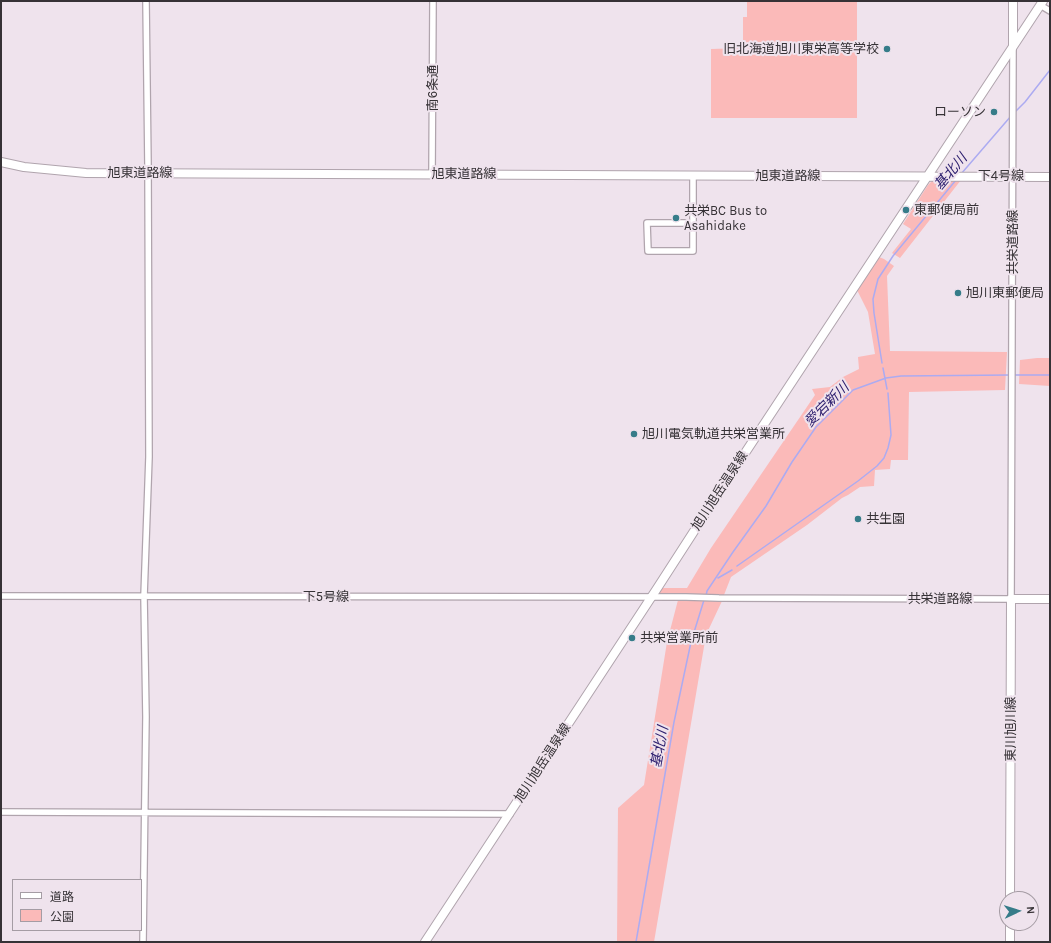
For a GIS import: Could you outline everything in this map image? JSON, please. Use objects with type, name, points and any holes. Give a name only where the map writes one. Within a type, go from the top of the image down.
[{"type":"main road","points":[[1013,1],[1013,46]]},
{"type":"main road","name":"旭川旭岳温泉線","points":[[425,942],[651,598],[722,487],[1042,3]]},
{"type":"main road","name":"旭東道路線","points":[[1,162],[24,167],[58,171],[148,174],[927,176]]},
{"type":"main road","name":"下4号線","points":[[927,176],[1050,177]]},
{"type":"main road","points":[[1011,599],[1050,599]]},
{"type":"main road","name":"東川旭川線","points":[[1010,891],[1011,599]]},
{"type":"main road","points":[[1010,931],[1010,942]]},
{"type":"street","points":[[143,942],[146,717],[144,596],[149,457],[146,1]]},
{"type":"street","name":"南6条通","points":[[432,174],[433,1]]},
{"type":"street","points":[[1042,3],[1050,11]]},
{"type":"street","name":"共栄道路線","points":[[651,598],[1011,599],[1013,46]]},
{"type":"street","points":[[693,176],[693,223],[693,251],[648,251],[647,223],[693,223]]},
{"type":"street","name":"下5号線","points":[[1,596],[651,598]]},
{"type":"street","points":[[1,812],[510,814]]},
{"type":"green space","points":[[747,1],[857,1],[857,118],[711,118],[711,49],[743,48],[743,17],[747,17]]},
{"type":"green space","points":[[935,180],[961,180],[900,258],[892,253],[911,229],[903,224],[928,185]]},
{"type":"green space","points":[[879,257],[894,266],[887,276],[890,351],[1007,352],[1005,390],[909,392],[908,460],[891,460],[890,469],[875,470],[874,486],[860,487],[842,498],[807,525],[731,577],[724,595],[655,594],[659,588],[687,588],[711,548],[815,395],[812,389],[830,387],[843,377],[859,369],[858,357],[875,354],[868,312],[857,290]]},
{"type":"green space","points":[[1050,358],[1050,386],[1019,384],[1020,360]]},
{"type":"green space","points":[[678,600],[722,601],[706,635],[654,942],[617,942],[618,808],[644,785],[667,642]]},
{"type":"waterway","name":"基北川","points":[[1015,112],[1025,102],[1050,70]]},
{"type":"waterway","name":"基北川","points":[[961,174],[1011,116]]},
{"type":"waterway","name":"基北川","points":[[882,363],[873,299],[878,279],[893,256],[956,180]]},
{"type":"waterway","name":"愛宕新川","points":[[883,368],[887,389]]},
{"type":"waterway","name":"愛宕新川","points":[[706,596],[707,591],[766,506],[792,462],[816,427],[853,390],[886,378],[901,376],[1010,375]]},
{"type":"waterway","name":"愛宕新川","points":[[1014,375],[1050,375]]},
{"type":"waterway","name":"基北川","points":[[737,566],[858,481],[877,466],[884,458],[891,435],[888,393]]},
{"type":"waterway","name":"基北川","points":[[718,578],[732,570]]},
{"type":"waterway","name":"基北川","points":[[636,942],[674,722],[691,642],[704,600]]},
{"type":"place","name":"旧北海道旭川東栄高等学校","points":[[887,49]]},
{"type":"place","name":"ローソン","points":[[994,112]]},
{"type":"place","name":"東郵便局前","points":[[906,210]]},
{"type":"place","name":"共栄BC Bus to Asahidake","points":[[676,218]]},
{"type":"place","name":"旭川東郵便局","points":[[958,293]]},
{"type":"place","name":"旭川電気軌道共栄営業所","points":[[634,434]]},
{"type":"place","name":"共生園","points":[[858,519]]},
{"type":"place","name":"共栄営業所前","points":[[632,638]]}]
